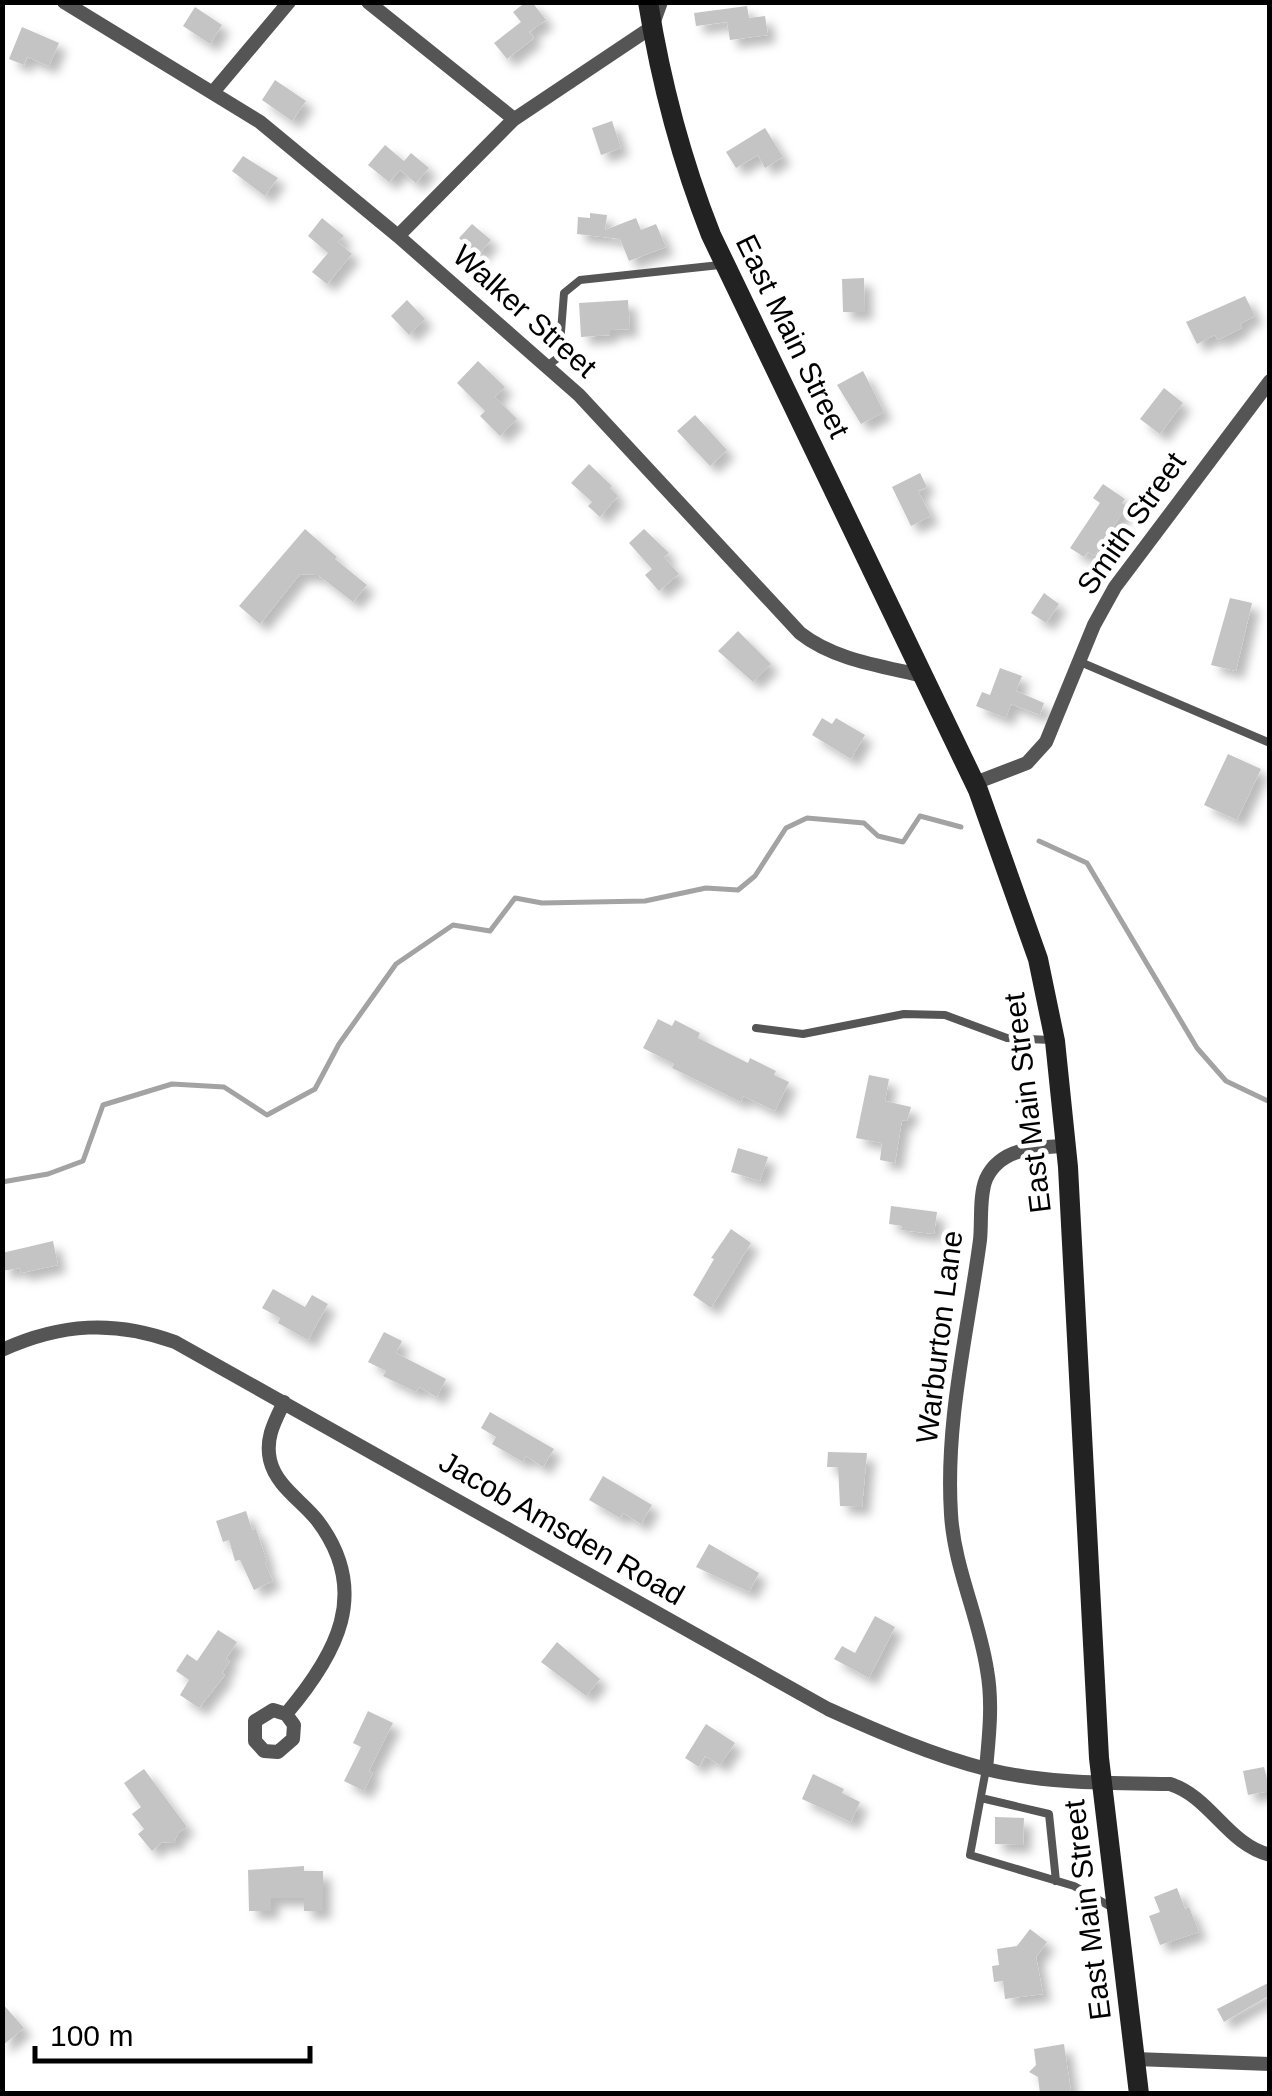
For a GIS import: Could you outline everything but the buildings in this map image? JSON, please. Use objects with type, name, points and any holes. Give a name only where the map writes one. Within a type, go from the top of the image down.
[{"type":"main road","name":"East Main Street","points":[[648,2],[683,161],[725,265],[975,783],[995,829],[1038,958],[1055,1041],[1066,1146],[1102,1783],[1139,2094]]},
{"type":"street","name":"Walker Street","points":[[64,2],[214,91],[282,139],[398,236],[547,366],[728,552],[800,633],[829,652],[924,676]]},
{"type":"street","points":[[214,91],[289,2]]},
{"type":"street","points":[[368,2],[514,118]]},
{"type":"street","points":[[398,236],[514,118],[652,28],[661,2]]},
{"type":"street","name":"Smith Street","points":[[975,783],[1027,763],[1046,742],[1078,661],[1115,587],[1270,381]]},
{"type":"street","name":"Warburton Lane","points":[[986,1769],[990,1723],[987,1666],[951,1517],[953,1408],[985,1180],[1013,1153],[1066,1146]]},
{"type":"street","name":"Jacob Amsden Road","points":[[2,1350],[82,1326],[130,1328],[187,1348],[792,1690],[906,1742],[986,1769],[1029,1777],[1170,1784],[1182,1788],[1235,1838],[1270,1856]]},
{"type":"street","points":[[284,1402],[270,1432],[269,1457],[280,1482],[317,1521],[331,1544],[344,1591],[339,1628],[327,1662],[286,1714]]},
{"type":"street","points":[[1134,2060],[1270,2064]]},
{"type":"lane","points":[[547,366],[559,357],[564,293],[580,280],[725,265]]},
{"type":"lane","points":[[1078,661],[1270,743]]},
{"type":"lane","points":[[756,1028],[803,1034],[904,1014],[945,1015],[1007,1038],[1055,1041]]},
{"type":"lane","points":[[986,1769],[970,1855],[1074,1886],[1117,1910]]},
{"type":"lane","points":[[980,1798],[1049,1814],[1056,1880]]},
{"type":"waterway","points":[[2,1182],[48,1174],[83,1161],[103,1105],[172,1084],[224,1087],[267,1115],[315,1089],[339,1044],[396,964],[453,925],[490,931],[515,898],[542,903],[645,901],[706,888],[738,890],[755,876],[786,828],[807,818],[864,823],[878,836],[903,842],[920,816],[961,827]]},
{"type":"waterway","points":[[1039,841],[1087,863],[1197,1048],[1226,1081],[1270,1102]]}]
